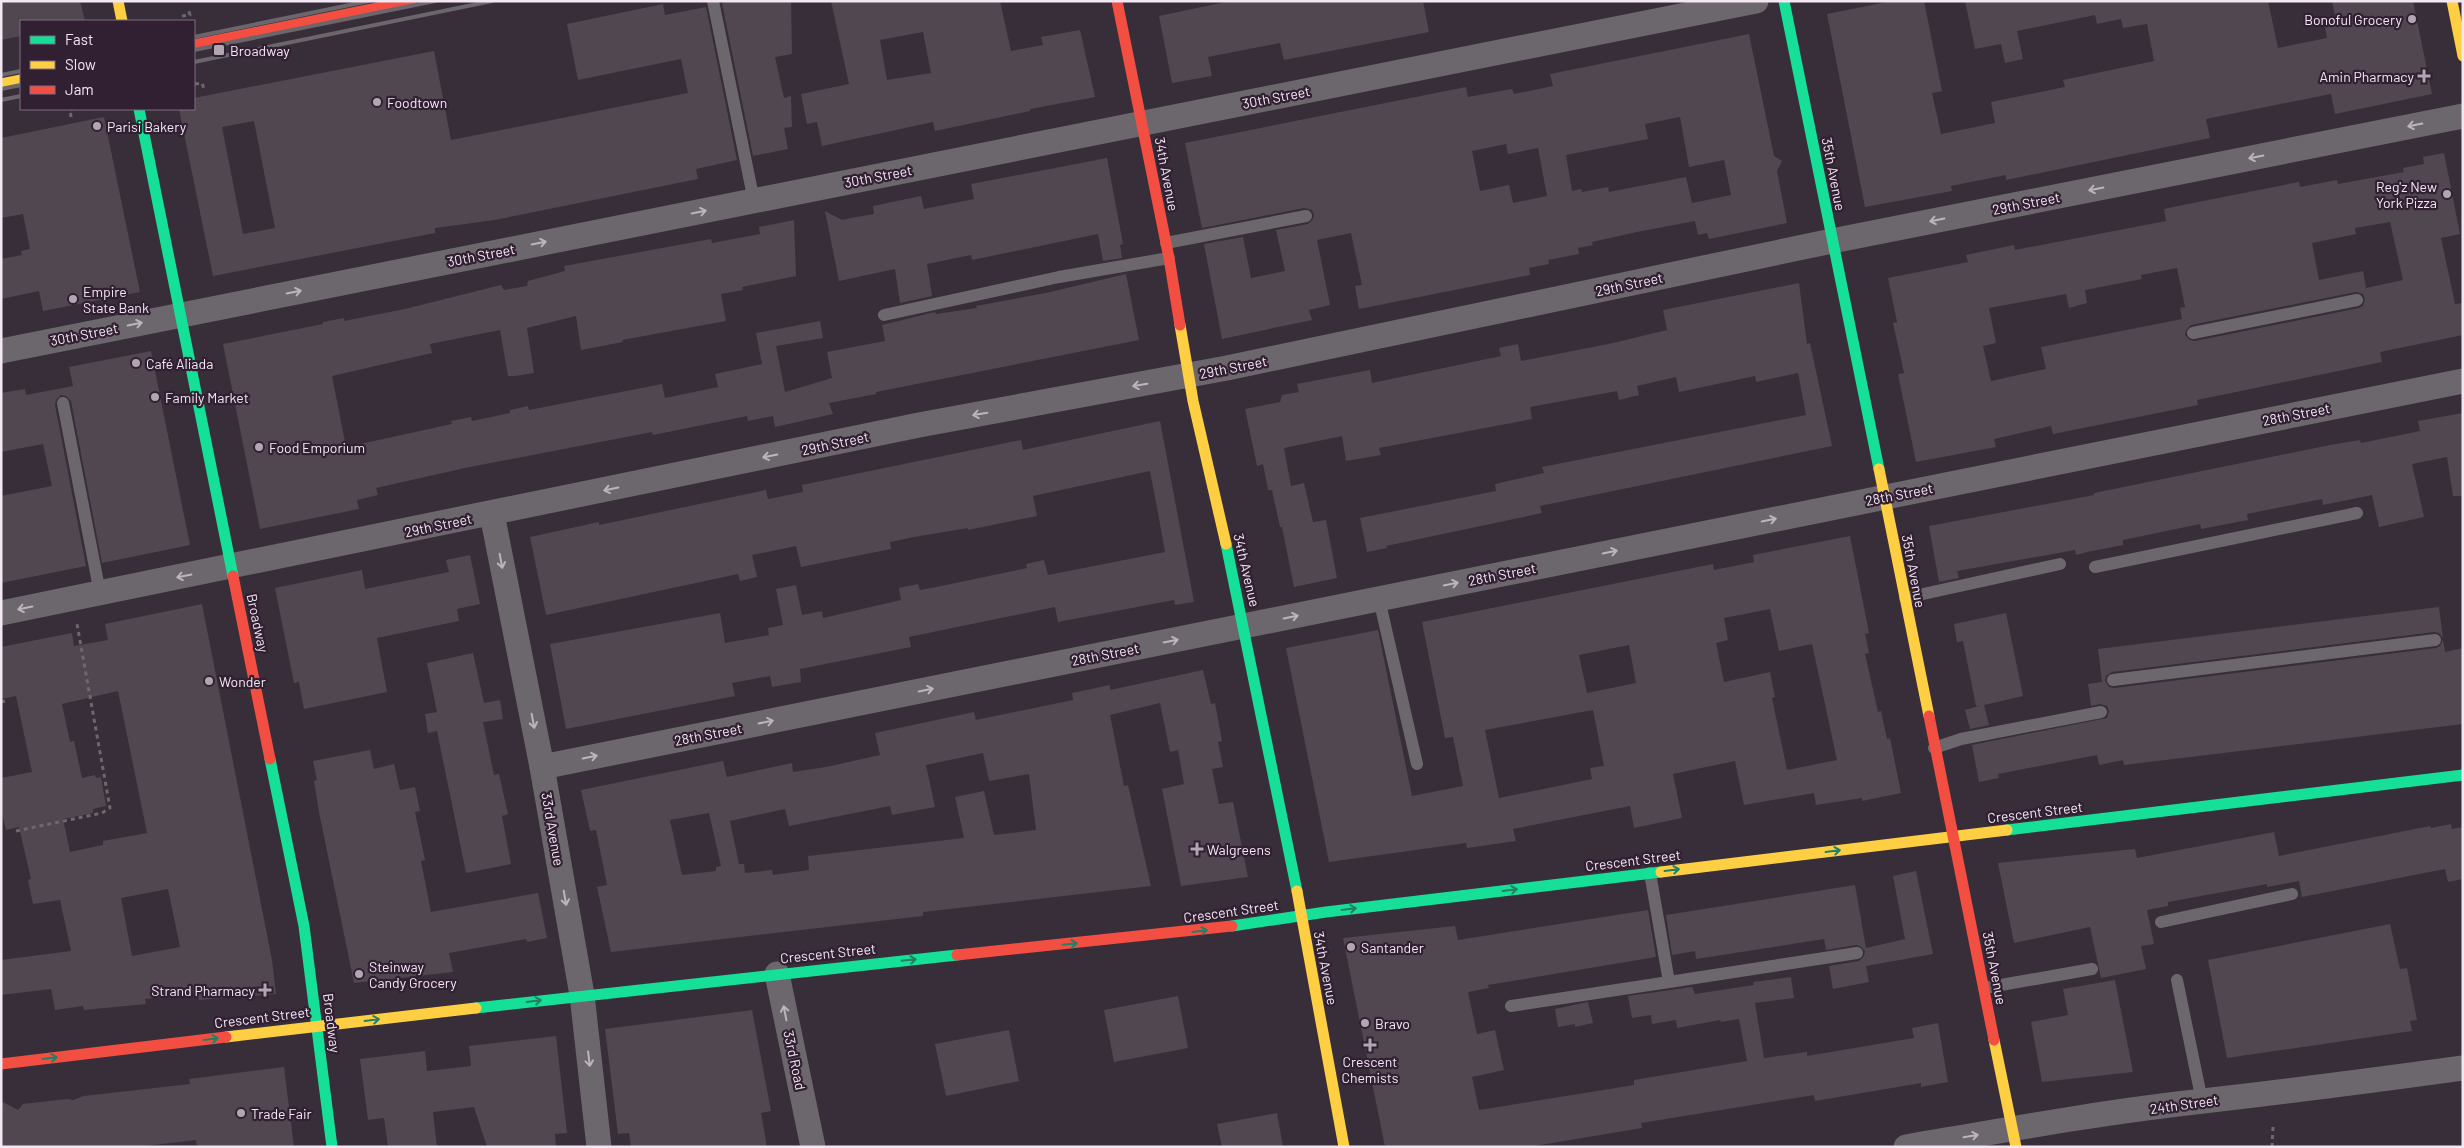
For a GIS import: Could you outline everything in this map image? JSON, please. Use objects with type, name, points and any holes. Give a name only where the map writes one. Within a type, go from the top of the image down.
[{"type":"street","points":[[118,1],[122,20]]},
{"type":"street","points":[[195,45],[411,1]]},
{"type":"street","name":"34th Avenue","points":[[1117,1],[1169,258],[1188,376],[1244,626],[1344,1147]]},
{"type":"street","name":"30th Street","points":[[1,350],[1756,1]]},
{"type":"street","name":"35th Avenue","points":[[1784,1],[2014,1138]]},
{"type":"street","points":[[2452,1],[2463,56]]},
{"type":"street","points":[[1,84],[20,80]]},
{"type":"street","name":"Broadway","points":[[139,110],[304,926],[332,1147]]},
{"type":"street","name":"29th Street","points":[[1,613],[492,514],[919,425],[1188,376],[1832,241],[2463,116]]},
{"type":"street","name":"28th Street","points":[[542,767],[2463,381]]},
{"type":"street","name":"33rd Avenue","points":[[492,514],[542,767],[582,995],[599,1147]]},
{"type":"street","name":"Crescent Street","points":[[1,1064],[582,995],[1152,936],[1650,873],[2463,775]]},
{"type":"street","name":"33rd Road","points":[[777,974],[813,1147]]},
{"type":"street","name":"24th Street","points":[[1906,1147],[2014,1138],[2202,1101],[2267,1095],[2463,1068]]},
{"type":"lane","points":[[713,1],[754,201]]},
{"type":"lane","points":[[1166,243],[1306,216]]},
{"type":"lane","points":[[884,315],[1040,281],[1169,258]]},
{"type":"lane","points":[[2193,334],[2357,300]]},
{"type":"lane","points":[[63,403],[100,593]]},
{"type":"lane","points":[[2095,568],[2357,513]]},
{"type":"lane","points":[[1904,598],[2060,564]]},
{"type":"lane","points":[[1379,599],[1417,764]]},
{"type":"lane","points":[[2114,680],[2435,640]]},
{"type":"lane","points":[[1934,748],[1961,738],[2101,712]]},
{"type":"lane","points":[[1650,873],[1669,982]]},
{"type":"lane","points":[[2161,922],[2292,894]]},
{"type":"lane","points":[[1512,1006],[1857,953]]},
{"type":"lane","points":[[1984,988],[2092,969]]},
{"type":"lane","points":[[2177,980],[2202,1101]]},
{"type":"path","points":[[182,16],[190,15],[188,8]]},
{"type":"path","points":[[195,84],[202,83],[204,89]]},
{"type":"path","points":[[70,110],[72,117]]},
{"type":"path","points":[[16,831],[102,813],[110,808],[77,624]]},
{"type":"path","points":[[2272,1147],[2273,1127]]},
{"type":"building","points":[[1,1],[80,1],[85,20],[20,20],[20,36],[1,40]]},
{"type":"building","points":[[729,1],[791,1],[792,54],[775,57],[784,98],[791,96],[792,127],[784,128],[788,149],[753,156],[722,3]]},
{"type":"building","points":[[831,1],[1000,1],[1011,51],[1043,45],[1041,37],[1080,30],[1095,97],[1030,109],[1030,111],[935,131],[933,122],[822,146],[817,122],[807,124],[801,94],[849,84]],"holes":[[[923,32],[931,73],[887,80],[880,40]]]},
{"type":"building","points":[[1230,1],[1423,1],[1429,32],[1284,60],[1280,43],[1208,57],[1212,76],[1172,83],[1159,16]]},
{"type":"building","points":[[1892,1],[1924,1],[1942,91],[1932,93],[1941,134],[1995,123],[1991,102],[2065,87],[2063,80],[2154,61],[2147,24],[2123,28],[2121,19],[2097,24],[2095,15],[2017,31],[2023,59],[2005,63],[2001,44],[1975,49],[1965,1],[2268,1],[2278,48],[2327,38],[2325,27],[2337,25],[2332,1],[2413,1],[2432,94],[2335,114],[2331,94],[2206,119],[2210,138],[2006,180],[2006,175],[1951,186],[1952,191],[1865,207],[1827,14]]},
{"type":"building","points":[[663,4],[665,15],[706,7],[737,160],[696,169],[698,179],[495,220],[435,228],[435,233],[213,276],[179,110],[195,110],[195,98],[434,51],[451,140],[688,93],[681,59],[578,80],[567,24]],"holes":[[[254,121],[275,228],[243,234],[222,127]]]},
{"type":"building","points":[[1749,34],[1774,156],[1782,161],[1777,171],[1787,223],[1709,239],[1707,233],[1698,235],[1695,221],[1637,232],[1592,242],[1593,245],[1578,248],[1579,254],[1548,260],[1549,264],[1529,268],[1530,275],[1359,309],[1355,286],[1362,285],[1351,233],[1317,240],[1330,305],[1309,310],[1312,320],[1222,339],[1204,244],[1243,237],[1251,278],[1285,271],[1276,230],[1308,224],[1314,215],[1312,210],[1304,208],[1202,228],[1185,143],[1466,87],[1468,97],[1512,89],[1514,94],[1553,86],[1550,74]],"holes":[[[1680,117],[1689,167],[1724,160],[1731,195],[1692,203],[1686,177],[1609,192],[1608,187],[1582,192],[1581,189],[1572,191],[1566,155],[1648,139],[1645,124]],[[1506,144],[1508,154],[1538,148],[1547,196],[1513,203],[1509,185],[1480,191],[1472,151]]]},
{"type":"building","points":[[104,117],[140,292],[43,311],[39,291],[1,299],[1,259],[22,255],[21,251],[30,249],[23,214],[1,218],[1,138]]},
{"type":"building","points":[[2444,153],[2460,234],[2441,238],[2455,304],[2463,303],[2463,335],[2380,352],[2382,362],[2197,400],[2198,405],[2053,434],[2051,426],[1994,439],[1996,447],[1916,462],[1898,374],[1904,373],[1893,323],[1897,322],[1888,278],[1968,262],[1966,255],[2014,245],[2015,250],[2166,221],[2164,209],[2183,205],[2299,182],[2300,187],[2337,180],[2338,184],[2404,172],[2403,168],[2424,164],[2423,157]],"holes":[[[2390,222],[2403,280],[2366,288],[2363,271],[2319,280],[2312,243],[2356,234],[2355,228]],[[2177,268],[2185,307],[2180,308],[2182,319],[2041,347],[2046,369],[1991,381],[1983,346],[1996,343],[1989,308],[2066,294],[2069,308],[2087,303],[2085,290],[2142,279],[2141,275]],[[2356,292],[2363,294],[2365,299],[2363,306],[2359,308],[2195,341],[2190,340],[2185,335],[2186,330],[2191,325]]]},
{"type":"building","points":[[1107,158],[1123,244],[1120,245],[1122,258],[1103,261],[1098,234],[972,260],[971,255],[927,264],[932,296],[900,303],[895,269],[839,281],[825,211],[842,220],[874,214],[873,206],[921,196],[924,209],[974,199],[971,184]]},
{"type":"building","points":[[794,220],[796,276],[742,287],[743,290],[721,294],[726,321],[622,340],[623,342],[581,350],[576,316],[527,328],[534,373],[508,376],[500,330],[430,344],[432,353],[332,376],[346,447],[452,424],[451,421],[471,417],[472,421],[510,413],[510,410],[528,406],[529,410],[662,384],[665,398],[718,387],[715,374],[762,364],[756,333],[820,321],[823,338],[776,346],[785,392],[832,378],[827,352],[885,341],[882,325],[935,312],[936,314],[977,308],[976,306],[1046,293],[1126,274],[1139,340],[829,403],[833,414],[775,427],[773,416],[748,421],[747,416],[653,435],[652,432],[465,468],[376,488],[378,495],[357,500],[359,509],[260,529],[223,344],[323,324],[323,322],[344,318],[344,321],[405,309],[501,285],[504,290],[527,286],[528,281],[565,271],[564,266],[711,239],[712,243],[760,234],[759,227]]},
{"type":"building","points":[[1799,283],[1807,344],[1810,343],[1832,446],[1540,506],[1542,513],[1386,546],[1387,548],[1367,552],[1360,518],[1496,491],[1495,484],[1544,473],[1542,467],[1806,415],[1798,373],[1756,382],[1755,376],[1679,392],[1676,377],[1637,386],[1639,395],[1619,400],[1617,391],[1530,407],[1532,419],[1379,448],[1381,455],[1346,461],[1342,436],[1284,448],[1291,486],[1304,483],[1313,522],[1326,520],[1337,578],[1294,587],[1282,527],[1280,527],[1272,490],[1268,490],[1263,464],[1257,466],[1245,409],[1280,402],[1282,395],[1299,392],[1297,384],[1370,370],[1372,383],[1501,356],[1499,348],[1518,344],[1521,361],[1613,343],[1667,330],[1663,310]]},
{"type":"building","points":[[151,351],[190,545],[102,563],[71,401],[66,396],[61,395],[56,400],[55,405],[86,566],[1,583],[1,496],[52,486],[43,444],[1,452],[1,393],[25,389],[26,395],[73,386],[69,367]]},
{"type":"building","points":[[2463,413],[2463,496],[2453,496],[2447,457],[2412,464],[2424,517],[2379,527],[2372,495],[2323,505],[2322,499],[2247,514],[2248,520],[2201,529],[2200,524],[2123,540],[2123,545],[2076,555],[2075,550],[1957,571],[1959,578],[1939,582],[1929,526],[2094,495],[2094,493],[2330,445],[2360,440],[2361,443],[2420,431],[2418,421]]},
{"type":"building","points":[[1160,421],[1194,602],[1175,605],[1174,600],[1058,622],[1055,607],[909,637],[911,647],[800,669],[801,682],[772,687],[770,676],[732,683],[735,696],[566,729],[550,644],[720,613],[725,643],[769,635],[768,628],[783,625],[776,589],[796,585],[802,615],[822,611],[823,618],[901,600],[899,588],[918,584],[920,590],[936,587],[1027,568],[1026,564],[1044,560],[1048,575],[1165,552],[1158,513],[1150,471],[1033,496],[1037,516],[968,530],[968,528],[890,542],[891,549],[801,567],[796,546],[752,555],[757,577],[740,581],[738,574],[546,615],[530,537],[599,522],[599,525],[766,490],[768,499],[803,492],[802,485],[1021,440],[1023,450]]},
{"type":"building","points":[[1850,536],[1869,633],[1865,634],[1869,653],[1865,654],[1878,712],[1881,711],[1887,739],[1890,738],[1901,793],[1862,801],[1862,798],[1816,805],[1814,793],[1744,805],[1735,761],[1673,774],[1682,818],[1634,828],[1630,806],[1513,829],[1516,841],[1467,848],[1466,843],[1329,862],[1286,648],[1378,630],[1412,796],[1463,786],[1453,737],[1445,738],[1422,622],[1713,564],[1714,570],[1754,562],[1753,555]],"holes":[[[1770,609],[1779,651],[1812,644],[1837,760],[1787,770],[1772,698],[1775,697],[1770,672],[1724,682],[1716,643],[1728,640],[1724,618]],[[1629,645],[1636,683],[1587,693],[1579,655]],[[1593,710],[1604,766],[1590,768],[1592,779],[1499,798],[1485,730]]]},
{"type":"building","points":[[470,555],[480,604],[457,609],[459,621],[377,638],[387,692],[304,709],[299,682],[294,683],[275,588],[362,570],[365,589],[449,572],[446,560]]},
{"type":"building","points":[[202,604],[272,960],[276,994],[199,1000],[197,993],[145,999],[146,1004],[84,1010],[83,1006],[55,1010],[51,989],[1,995],[1,960],[71,951],[60,900],[33,904],[28,880],[31,879],[19,827],[6,830],[1,809],[1,778],[32,772],[16,696],[1,699],[1,647],[72,633],[74,646],[108,640],[105,624]],"holes":[[[118,691],[147,833],[103,841],[103,845],[70,852],[63,819],[93,813],[93,809],[106,806],[101,777],[96,778],[95,775],[82,778],[74,741],[70,742],[62,704]],[[168,889],[180,947],[132,956],[121,898]]]},
{"type":"building","points":[[2439,607],[2443,638],[2439,633],[2434,632],[2112,672],[2106,676],[2105,681],[2109,687],[2114,688],[2436,648],[2440,646],[2443,640],[2445,652],[2463,648],[2463,724],[2124,765],[2123,760],[2099,765],[2097,755],[1998,774],[1999,778],[1979,782],[1972,745],[2107,718],[2109,711],[2107,706],[2100,704],[2091,706],[2088,684],[2102,682],[2098,649]]},
{"type":"building","points":[[2006,613],[2023,696],[1984,705],[1989,725],[1970,729],[1965,710],[1979,706],[1976,706],[1963,641],[1957,642],[1954,624]]},
{"type":"building","points":[[473,653],[484,703],[500,700],[503,719],[483,722],[494,775],[499,774],[508,814],[502,816],[511,864],[466,873],[437,731],[428,733],[425,714],[437,712],[427,663]]},
{"type":"building","points":[[1203,670],[1211,704],[1215,703],[1222,741],[1218,742],[1223,767],[1212,769],[1219,804],[1233,802],[1248,877],[1181,886],[1162,789],[1184,784],[1178,750],[1170,752],[1160,703],[1110,715],[1124,786],[1128,785],[1151,886],[923,912],[923,916],[611,952],[597,887],[607,885],[596,830],[590,831],[581,790],[723,761],[727,777],[792,763],[793,772],[826,767],[880,755],[875,733],[974,712],[976,720],[1073,700],[1072,693],[1110,685],[1110,690]],"holes":[[[983,753],[989,781],[1029,774],[1036,830],[994,835],[984,791],[955,797],[964,838],[808,856],[809,870],[773,875],[772,870],[745,873],[744,864],[739,864],[730,821],[785,809],[789,826],[890,806],[892,815],[935,807],[926,765]],[[709,813],[721,866],[716,867],[716,871],[682,875],[670,820]]]},
{"type":"building","points":[[370,750],[374,769],[394,764],[400,790],[415,787],[420,811],[415,812],[425,860],[421,861],[431,912],[538,893],[547,938],[527,942],[526,939],[449,953],[453,972],[354,983],[319,812],[314,781],[317,780],[313,761]]},
{"type":"building","points":[[2451,824],[2452,829],[2463,827],[2463,879],[2448,882],[2445,869],[2302,897],[2299,881],[2267,887],[2267,884],[2168,902],[2168,906],[2147,910],[2154,944],[2141,946],[2146,969],[2101,978],[2090,927],[2014,943],[1998,863],[2135,849],[2137,858],[2274,832],[2279,856],[2430,826],[2431,828]]},
{"type":"building","points":[[1916,871],[1933,954],[1866,966],[1869,982],[1833,989],[1829,966],[1859,961],[1864,956],[1865,951],[1856,945],[1826,950],[1824,939],[1696,959],[1695,951],[1672,955],[1666,915],[1855,885],[1866,948],[1905,939],[1893,876]]},
{"type":"building","points":[[1648,910],[1656,957],[1488,985],[1489,988],[1468,992],[1477,1034],[1495,1030],[1504,1070],[1472,1077],[1479,1110],[1634,1085],[1634,1080],[1747,1061],[1739,1019],[1721,1022],[1720,1020],[1677,1028],[1676,1020],[1652,1024],[1651,1015],[1632,1018],[1628,996],[1692,987],[1695,994],[1754,985],[1753,982],[1791,977],[1794,998],[1755,1003],[1764,1058],[1807,1052],[1807,1056],[1914,1038],[1912,1028],[1938,1023],[1948,1082],[1921,1087],[1921,1083],[1815,1101],[1814,1095],[1641,1123],[1642,1128],[1528,1147],[1385,1147],[1343,938],[1455,926],[1458,940]]},
{"type":"building","points":[[2390,924],[2400,969],[2407,968],[2417,1020],[2410,1021],[2412,1031],[2227,1058],[2208,960]]},
{"type":"building","points":[[2115,980],[2133,1072],[2042,1082],[2031,1022],[2068,1015],[2063,989]]},
{"type":"building","points":[[1178,996],[1188,1048],[1114,1062],[1104,1010]]},
{"type":"building","points":[[1588,1002],[1593,1023],[1575,1027],[1575,1024],[1558,1027],[1555,1009]]},
{"type":"building","points":[[752,1010],[771,1111],[761,1113],[767,1147],[631,1147],[629,1133],[618,1134],[605,1029]]},
{"type":"building","points":[[1009,1030],[1019,1081],[946,1096],[935,1044]]},
{"type":"building","points":[[556,1036],[567,1133],[555,1134],[556,1147],[487,1147],[474,1107],[433,1112],[437,1147],[388,1147],[384,1118],[368,1120],[360,1059],[425,1051],[427,1071],[471,1066],[469,1046]]},
{"type":"building","points":[[284,1067],[294,1147],[197,1147],[196,1140],[136,1147],[1,1147],[1,1101],[18,1110],[23,1104],[73,1100],[84,1096],[190,1084],[189,1079]]},
{"type":"building","points":[[1277,1113],[1283,1147],[1222,1147],[1217,1124]]},
{"type":"railway","points":[[195,37],[369,1]]},
{"type":"railway","points":[[195,50],[435,1]]},
{"type":"railway","points":[[195,62],[492,1]]},
{"type":"railway","points":[[1,75],[20,71]]},
{"type":"railway","points":[[1,89],[20,85]]},
{"type":"railway","points":[[1,100],[20,96]]},
{"type":"traffic: fast","points":[[1784,1],[1879,469]]},
{"type":"traffic: fast","points":[[139,110],[233,576]]},
{"type":"traffic: fast","points":[[1226,544],[1297,891]]},
{"type":"traffic: fast","points":[[270,759],[304,926],[332,1147]]},
{"type":"traffic: fast","points":[[2007,830],[2463,775]]},
{"type":"traffic: fast","points":[[1232,926],[1326,912],[1661,872]]},
{"type":"traffic: fast","points":[[476,1008],[957,955]]},
{"type":"traffic: slow","points":[[118,1],[122,20]]},
{"type":"traffic: slow","points":[[2452,1],[2463,56]]},
{"type":"traffic: slow","points":[[1,84],[20,80]]},
{"type":"traffic: slow","points":[[1180,325],[1193,401],[1226,544]]},
{"type":"traffic: slow","points":[[1879,469],[1929,716]]},
{"type":"traffic: slow","points":[[1661,872],[2007,830]]},
{"type":"traffic: slow","points":[[1297,891],[1344,1147]]},
{"type":"traffic: slow","points":[[226,1037],[476,1008]]},
{"type":"traffic: slow","points":[[1994,1040],[2016,1147]]},
{"type":"traffic: jam","points":[[195,45],[411,1]]},
{"type":"traffic: jam","points":[[1117,1],[1169,258],[1180,325]]},
{"type":"traffic: jam","points":[[233,576],[270,759]]},
{"type":"traffic: jam","points":[[1929,716],[1994,1040]]},
{"type":"traffic: jam","points":[[957,955],[1232,926]]},
{"type":"traffic: jam","points":[[1,1064],[226,1037]]},
{"type":"place","name":"Bonoful Grocery","points":[[2412,19]]},
{"type":"place","name":"Broadway","points":[[219,50]]},
{"type":"place","name":"Amin Pharmacy","points":[[2424,76]]},
{"type":"place","name":"Foodtown","points":[[377,102]]},
{"type":"place","name":"Parisi Bakery","points":[[97,126]]},
{"type":"place","name":"Reg'z New York Pizza","points":[[2447,194]]},
{"type":"place","name":"Empire State Bank","points":[[73,299]]},
{"type":"place","name":"Café Aliada","points":[[136,363]]},
{"type":"place","name":"Family Market","points":[[155,397]]},
{"type":"place","name":"Food Emporium","points":[[259,447]]},
{"type":"place","name":"Wonder","points":[[209,681]]},
{"type":"place","name":"Walgreens","points":[[1197,849]]},
{"type":"place","name":"Santander","points":[[1351,947]]},
{"type":"place","name":"Steinway Candy Grocery","points":[[359,974]]},
{"type":"place","name":"Strand Pharmacy","points":[[265,990]]},
{"type":"place","name":"Bravo","points":[[1365,1023]]},
{"type":"place","name":"Crescent Chemists","points":[[1370,1045]]},
{"type":"place","name":"Trade Fair","points":[[241,1113]]}]
